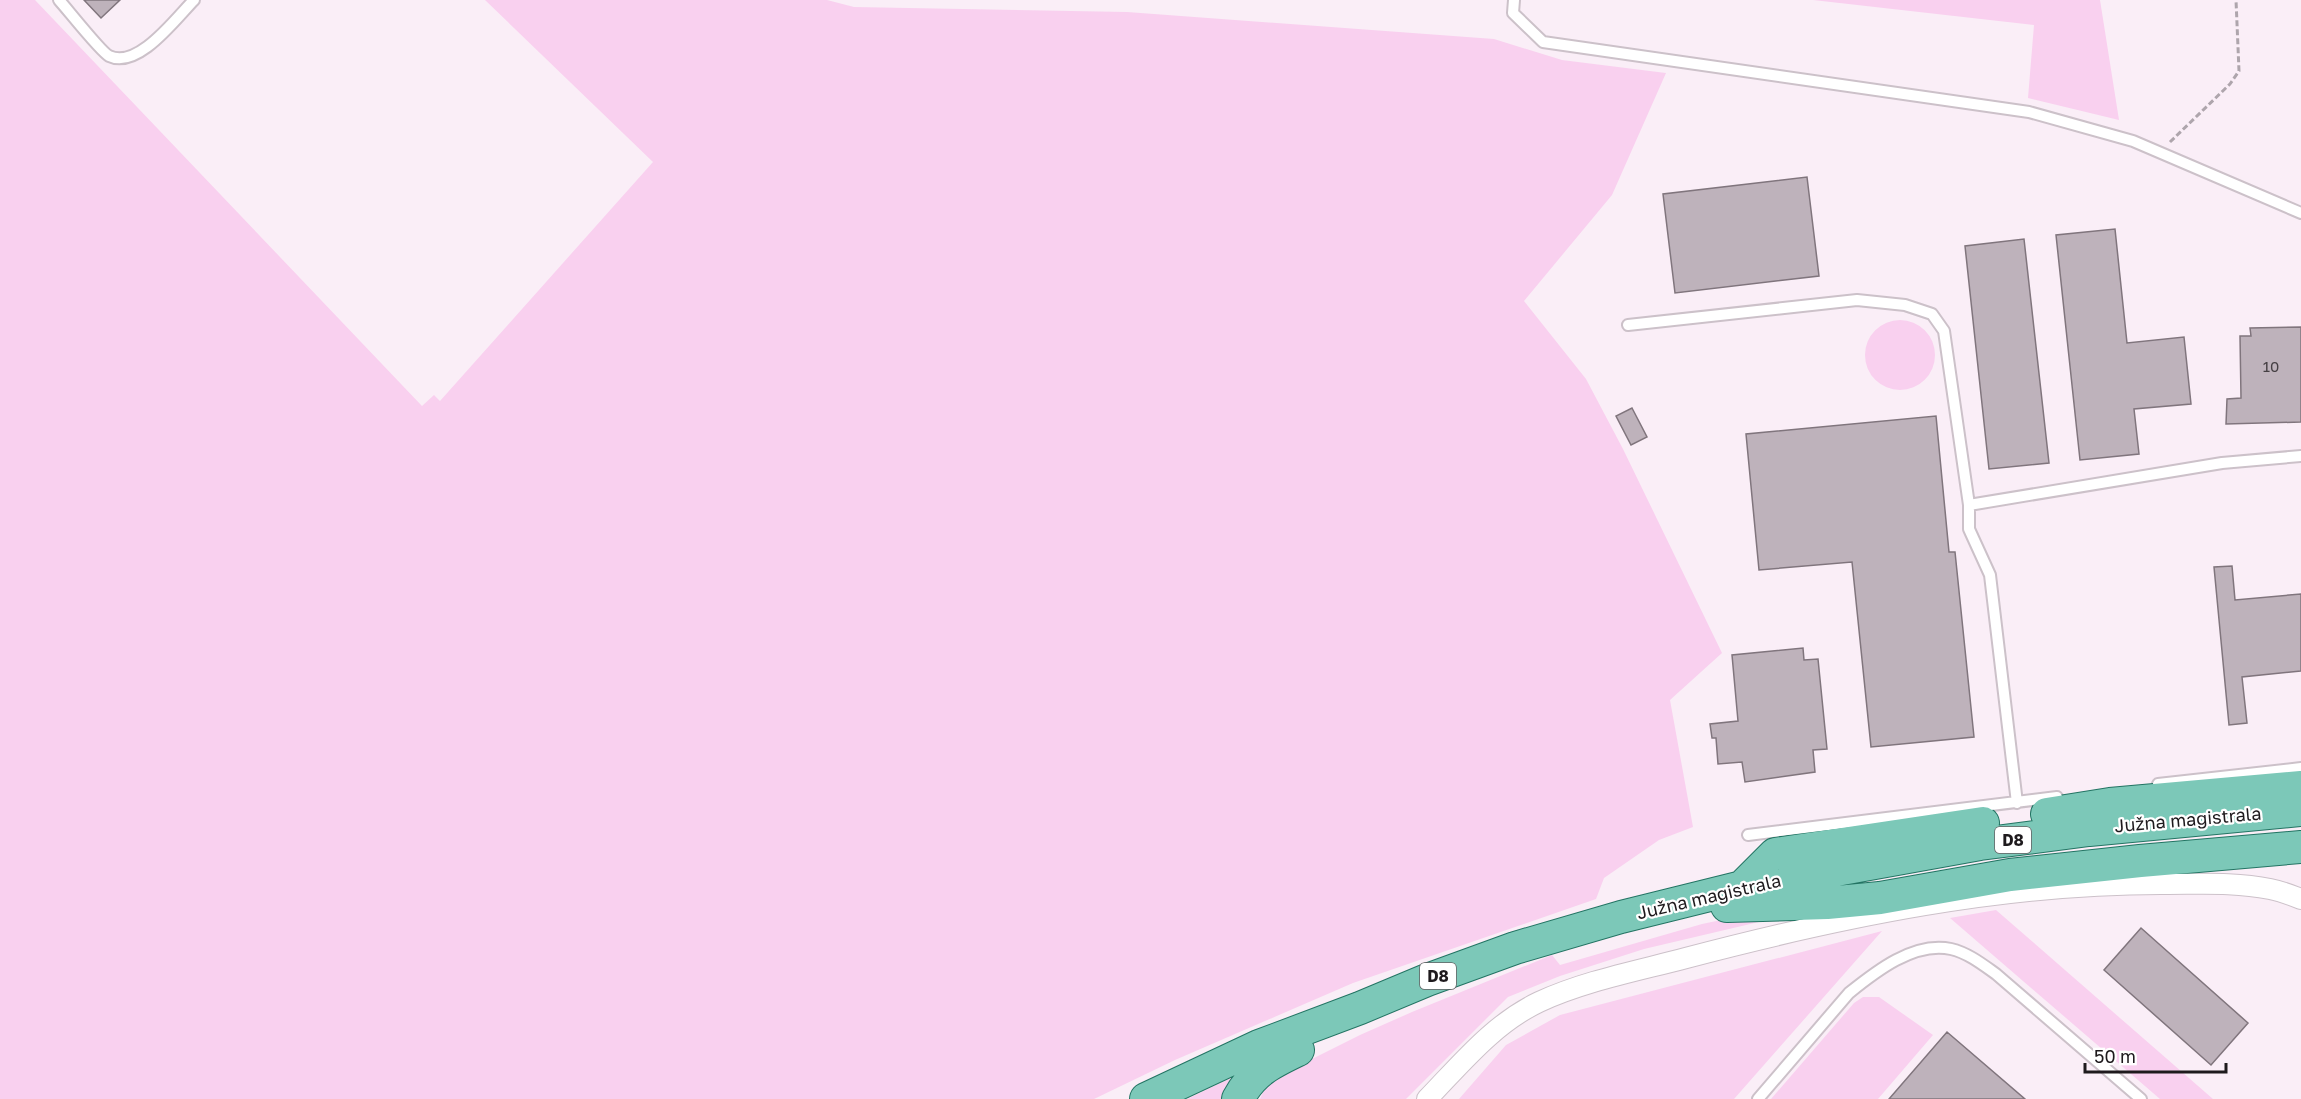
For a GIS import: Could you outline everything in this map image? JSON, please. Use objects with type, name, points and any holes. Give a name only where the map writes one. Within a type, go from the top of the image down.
[{"type":"main road","name":"Južna magistrala","points":[[1146,1099],[1258,1046],[1515,948],[1742,887],[1775,854],[2110,804],[2296,803]]},
{"type":"main road","points":[[1636,914],[1680,908],[1827,903],[1870,899],[1964,885],[2010,875],[2301,847]]},
{"type":"main road","points":[[1238,1099],[1245,1085],[1263,1068],[1327,1035],[1360,1008]]},
{"type":"street","points":[[1427,1099],[1492,1032],[1513,1016],[1540,1002],[1618,976],[1801,929],[1908,908],[2057,888],[2128,884],[2233,884],[2271,889],[2301,898]]},
{"type":"lane","points":[[59,0],[108,56],[123,59],[135,56],[152,43],[194,0]]},
{"type":"lane","points":[[1514,0],[1513,14],[1544,42],[2029,112],[2133,141],[2301,213]]},
{"type":"lane","points":[[1628,325],[1857,300],[1905,305],[1932,314],[1944,331],[1969,505],[1970,529],[1990,576],[2017,803]]},
{"type":"lane","points":[[1969,505],[2222,463],[2301,456]]},
{"type":"lane","points":[[2150,785],[2301,768]]},
{"type":"lane","points":[[1748,835],[2068,796]]},
{"type":"lane","points":[[1758,1099],[1849,993],[1885,967],[1923,950],[1949,949],[1972,957],[1996,974],[2141,1099]]},
{"type":"path","points":[[2160,152],[2230,84],[2239,71],[2236,0]]},
{"type":"shaded area","points":[[0,0],[35,0],[422,406],[434,395],[440,401],[653,162],[485,0],[827,0],[854,7],[1127,12],[1494,39],[1562,60],[1666,73],[1612,195],[1524,301],[1586,379],[1623,449],[1722,653],[1670,700],[1693,827],[1659,840],[1604,878],[1596,899],[1353,983],[1175,1060],[1094,1099],[0,1099]]},
{"type":"shaded area","points":[[1813,0],[2100,0],[2119,120],[2028,98],[2034,25]]},
{"type":"shaded area","points":[[1907,320],[1920,326],[1929,335],[1933,341],[1935,355],[1933,369],[1925,380],[1914,388],[1893,390],[1875,380],[1867,369],[1865,348],[1875,330],[1886,322]]},
{"type":"shaded area","points":[[1784,907],[1823,907],[1644,949],[1560,976],[1508,997],[1406,1099],[1260,1099],[1264,1090],[1278,1076],[1360,1035],[1552,955],[1560,965],[1702,924]]},
{"type":"shaded area","points":[[1996,910],[2213,1099],[2160,1099],[1950,918]]},
{"type":"shaded area","points":[[1882,931],[1734,1099],[1459,1099],[1506,1045],[1560,1015]]},
{"type":"shaded area","points":[[1863,997],[1879,997],[1933,1035],[1878,1099],[1771,1099],[1854,1003]]},
{"type":"shaded area","points":[[1235,1076],[1222,1099],[1187,1099]]},
{"type":"building","points":[[84,0],[120,0],[101,18]]},
{"type":"building","points":[[1807,177],[1819,276],[1675,293],[1663,194]]},
{"type":"building","points":[[2115,229],[2127,343],[2184,337],[2191,404],[2134,409],[2139,454],[2080,460],[2056,235]]},
{"type":"building","points":[[2024,239],[2049,463],[1989,469],[1965,246]]},
{"type":"building","points":[[2301,327],[2301,422],[2226,424],[2227,399],[2241,398],[2240,336],[2251,336],[2250,328]]},
{"type":"building","points":[[1632,408],[1647,437],[1631,445],[1616,416]]},
{"type":"building","points":[[1936,416],[1949,552],[1955,552],[1974,737],[1871,747],[1852,562],[1759,570],[1746,434]]},
{"type":"building","points":[[2232,566],[2235,600],[2301,594],[2301,671],[2242,677],[2247,723],[2229,725],[2214,567]]},
{"type":"building","points":[[1803,648],[1804,660],[1818,659],[1827,749],[1813,750],[1815,772],[1745,782],[1742,762],[1718,764],[1716,738],[1712,738],[1710,724],[1738,721],[1732,655]]},
{"type":"building","points":[[2141,928],[2248,1023],[2211,1065],[2104,970]]},
{"type":"building","points":[[1947,1032],[2025,1099],[1889,1099]]}]
